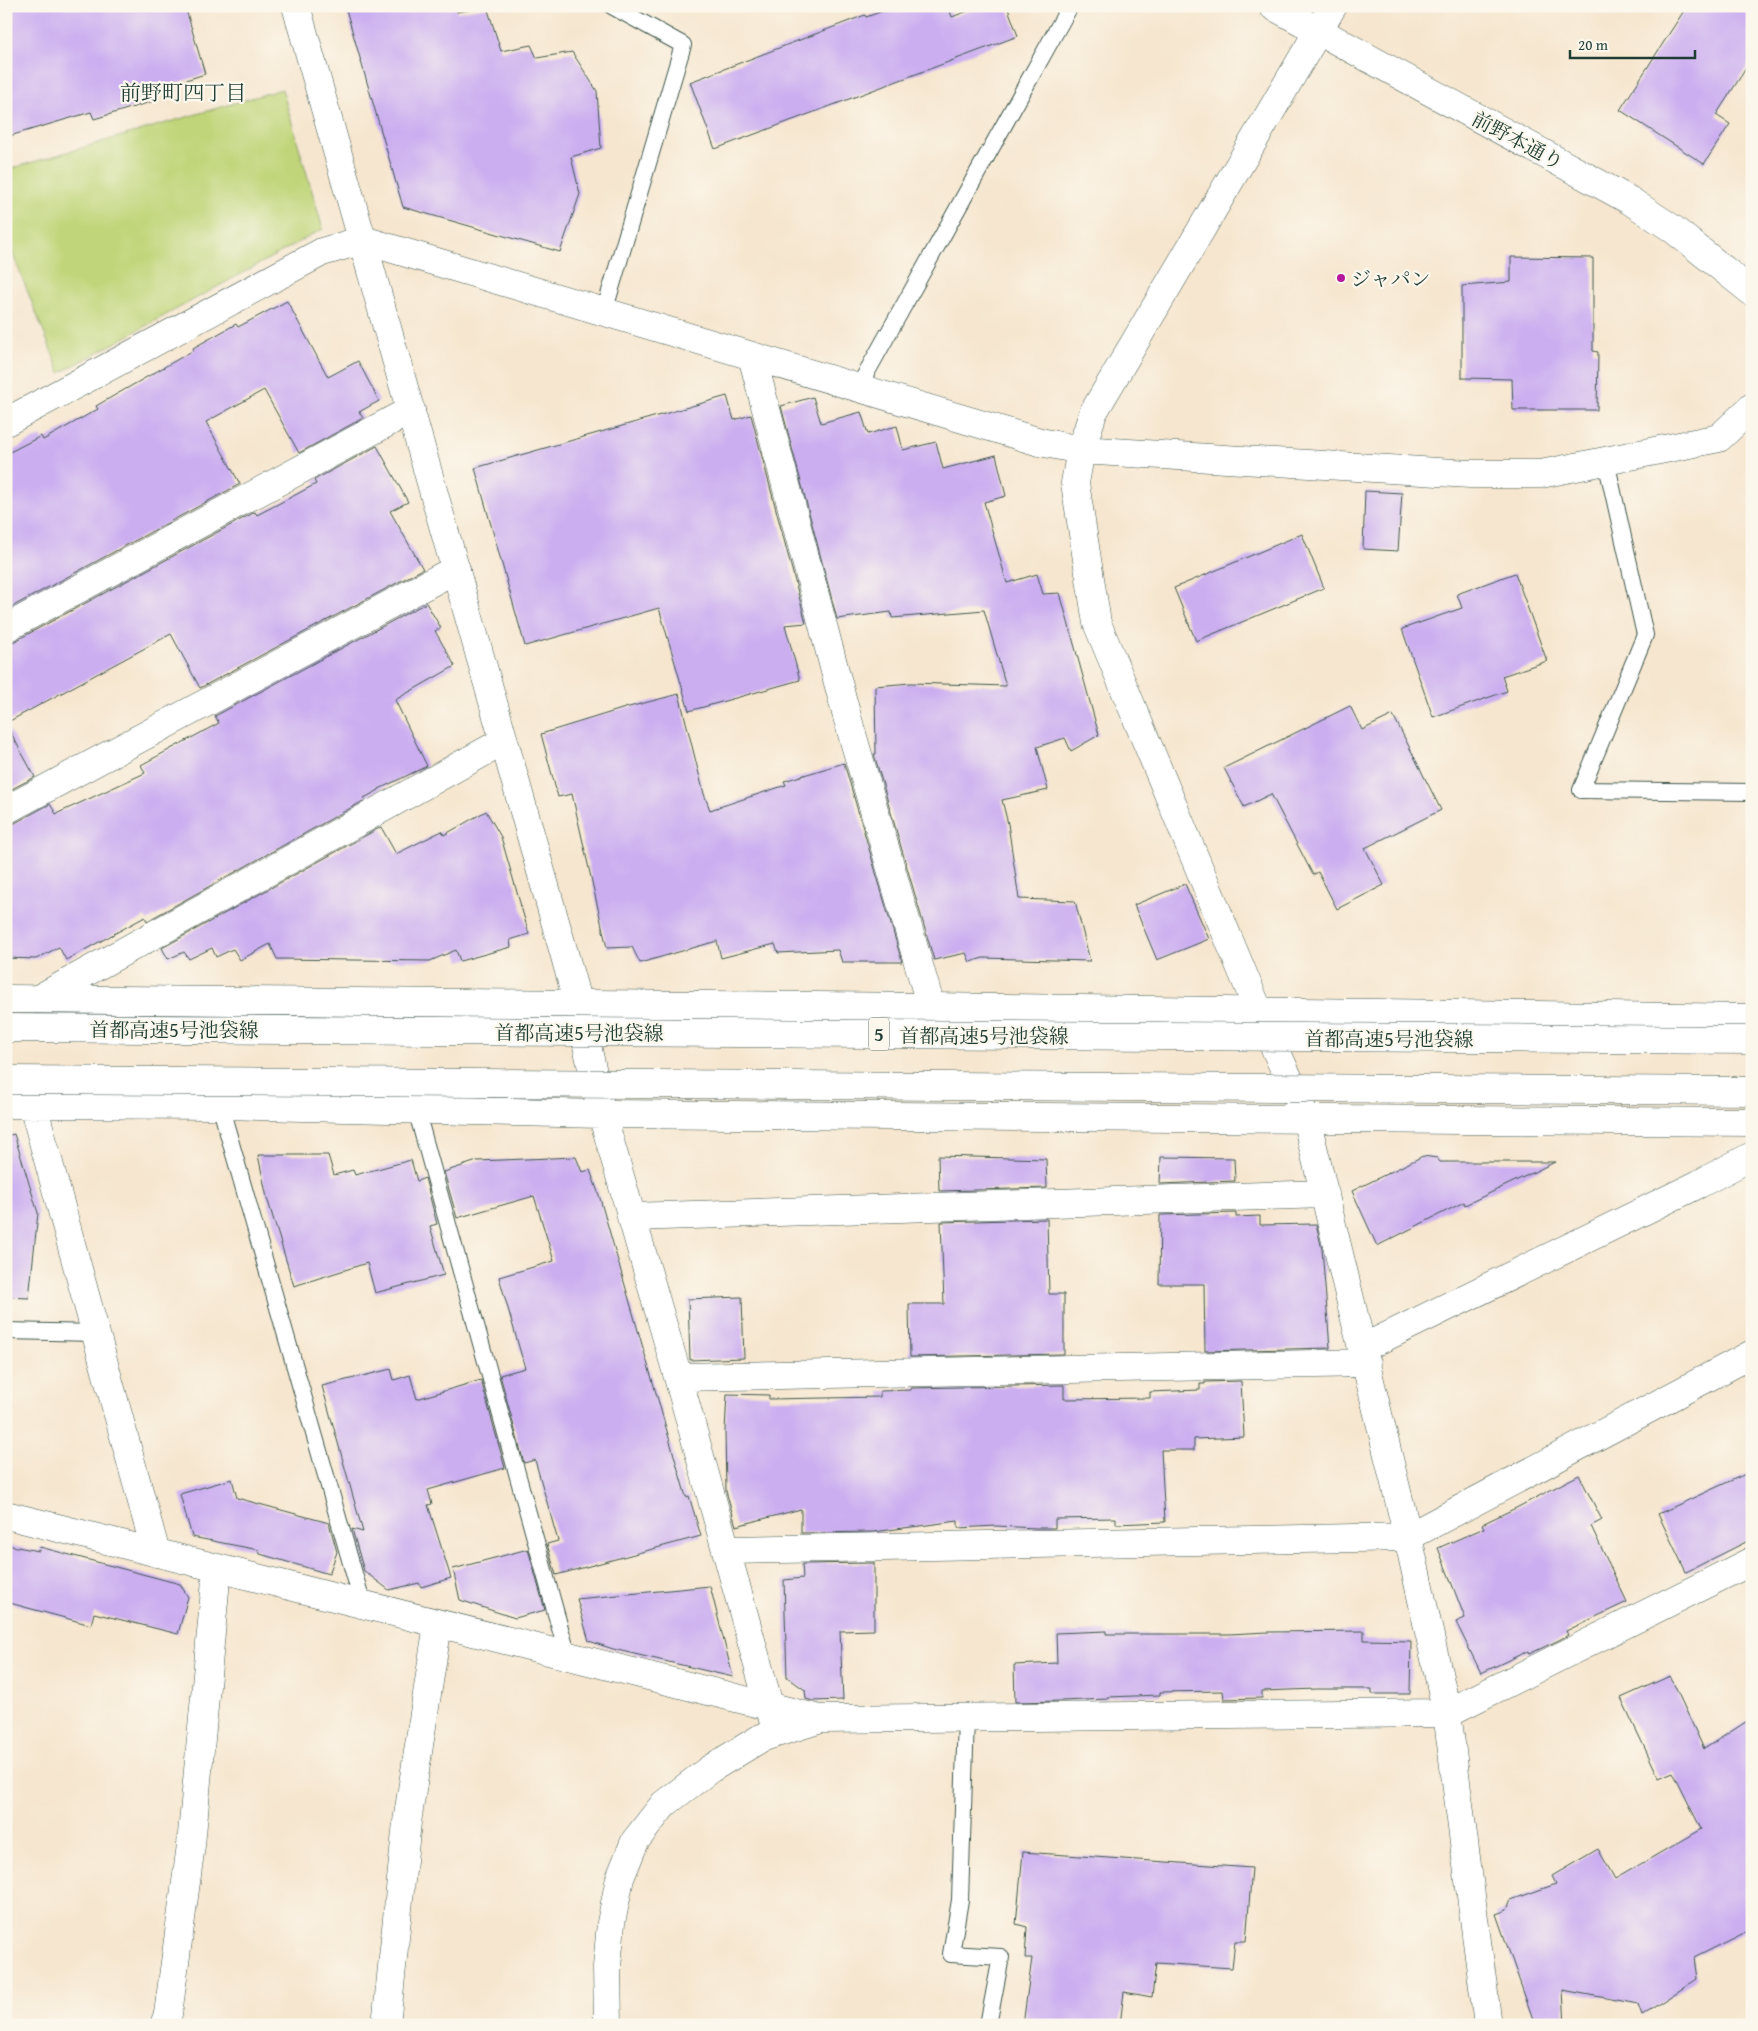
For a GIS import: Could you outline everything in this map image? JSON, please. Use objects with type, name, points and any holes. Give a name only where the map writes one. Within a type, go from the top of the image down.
[{"type":"main road","points":[[296,6],[578,1004],[602,1114],[774,1720]]},
{"type":"main road","name":"前野本通り","points":[[1273,6],[1629,200],[1673,229],[1752,292]]},
{"type":"main road","points":[[1332,6],[1093,413],[1081,450],[1075,483],[1097,623],[1259,1012],[1306,1118],[1365,1355],[1447,1713],[1488,2025]]},
{"type":"main road","points":[[6,422],[322,252],[363,240],[1040,442],[1081,450],[1470,474],[1541,474],[1719,438],[1752,407]]},
{"type":"main road","points":[[752,356],[846,713],[931,1007]]},
{"type":"main road","points":[[6,628],[411,410]]},
{"type":"main road","points":[[6,810],[456,569]]},
{"type":"main road","points":[[38,998],[504,740]]},
{"type":"main road","points":[[6,999],[931,1007],[1752,1018]]},
{"type":"main road","name":"首都高速5号池袋線","points":[[6,1028],[1752,1040]]},
{"type":"main road","points":[[6,1080],[1752,1091]]},
{"type":"main road","points":[[6,1104],[220,1105],[602,1114],[1752,1122]]},
{"type":"main road","points":[[33,1105],[156,1553]]},
{"type":"main road","points":[[678,1377],[1365,1355],[1752,1156]]},
{"type":"main road","points":[[632,1217],[1325,1194]]},
{"type":"main road","points":[[726,1550],[1408,1537],[1752,1354]]},
{"type":"main road","points":[[6,1515],[568,1657],[774,1720],[1447,1713],[1752,1561]]},
{"type":"main road","points":[[164,2025],[168,2014],[190,1845],[217,1569]]},
{"type":"main road","points":[[386,2025],[407,1822],[438,1624]]},
{"type":"main road","points":[[608,2025],[607,1967],[611,1923],[620,1878],[635,1841],[664,1804],[710,1769],[761,1738],[774,1720]]},
{"type":"lane","points":[[604,312],[683,45],[612,6]]},
{"type":"lane","points":[[858,388],[1070,6]]},
{"type":"lane","points":[[1606,461],[1645,635],[1581,790],[1752,792]]},
{"type":"lane","points":[[220,1105],[363,1605]]},
{"type":"lane","points":[[416,1109],[568,1657]]},
{"type":"lane","points":[[6,1331],[96,1333]]},
{"type":"lane","points":[[966,1718],[960,1900],[951,1954],[1001,1957],[988,2025]]},
{"type":"green space","points":[[282,89],[323,229],[60,373],[6,237],[6,170]]},
{"type":"building","points":[[6,6],[185,6],[205,74],[151,91],[154,101],[94,119],[91,112],[6,137]]},
{"type":"building","points":[[345,6],[455,6],[457,12],[487,7],[501,51],[531,45],[537,58],[572,52],[597,91],[601,148],[571,157],[580,194],[560,252],[403,207]]},
{"type":"building","points":[[897,6],[948,6],[952,17],[981,6],[1007,6],[1018,36],[715,149],[690,82],[865,15],[866,17]]},
{"type":"building","points":[[1687,6],[1752,6],[1752,59],[1716,115],[1730,124],[1704,164],[1620,110]]},
{"type":"building","points":[[1511,257],[1593,258],[1593,351],[1598,352],[1597,410],[1513,410],[1512,379],[1462,378],[1462,286],[1511,282]]},
{"type":"building","points":[[287,301],[328,377],[358,361],[379,401],[359,412],[363,418],[299,453],[264,390],[206,422],[240,484],[6,610],[6,454],[41,436],[43,440],[98,409],[96,406],[194,350],[193,348],[236,324],[238,327]]},
{"type":"building","points":[[727,396],[734,420],[751,415],[806,623],[785,625],[800,680],[689,711],[659,608],[525,646],[475,468]]},
{"type":"building","points":[[813,397],[821,423],[861,412],[868,434],[897,426],[903,450],[936,442],[943,469],[996,455],[1006,496],[984,502],[1007,583],[1037,574],[1043,594],[1060,593],[1099,735],[1071,751],[1065,738],[1037,747],[1048,790],[1002,800],[1008,824],[1019,899],[1075,901],[1090,961],[983,958],[970,962],[966,953],[934,960],[874,754],[876,754],[875,686],[911,683],[1006,686],[984,610],[892,618],[891,612],[837,619],[781,406]]},
{"type":"building","points":[[377,446],[408,502],[390,511],[423,569],[200,688],[171,634],[6,723],[6,644],[13,642],[255,512],[257,515],[316,484],[314,480]]},
{"type":"building","points":[[1365,491],[1402,493],[1398,551],[1363,549]]},
{"type":"building","points":[[1302,534],[1324,588],[1196,641],[1174,588]]},
{"type":"building","points":[[1515,573],[1547,661],[1502,676],[1507,691],[1433,717],[1402,629],[1462,608],[1457,594]]},
{"type":"building","points":[[426,603],[441,628],[435,631],[455,666],[395,700],[427,766],[379,789],[364,798],[365,800],[147,921],[145,917],[66,960],[59,947],[36,959],[6,958],[6,826],[50,804],[56,814],[145,773],[141,765],[219,723],[215,716]]},
{"type":"building","points":[[679,694],[704,794],[710,810],[786,785],[784,781],[844,763],[902,962],[842,962],[838,950],[778,953],[775,944],[721,958],[717,941],[640,963],[632,947],[607,948],[572,794],[558,797],[541,734],[625,708]]},
{"type":"building","points":[[1350,706],[1362,730],[1393,715],[1441,810],[1365,848],[1384,885],[1337,909],[1318,872],[1313,875],[1271,794],[1244,807],[1224,768]]},
{"type":"building","points":[[6,724],[35,777],[6,792]]},
{"type":"building","points":[[486,811],[501,837],[529,934],[510,940],[511,947],[460,961],[456,950],[430,961],[277,959],[270,944],[240,960],[233,949],[216,957],[212,948],[189,959],[184,952],[168,959],[162,948],[381,827],[396,854],[442,831],[444,835]]},
{"type":"building","points":[[1185,884],[1209,939],[1157,960],[1134,905]]},
{"type":"building","points":[[14,1134],[38,1213],[29,1298],[6,1297],[6,1136]]},
{"type":"building","points":[[258,1155],[328,1155],[334,1175],[353,1170],[355,1175],[411,1160],[417,1181],[425,1178],[437,1224],[430,1226],[444,1275],[375,1293],[367,1263],[294,1286],[267,1198]]},
{"type":"building","points":[[938,1156],[1046,1159],[1047,1188],[939,1191]]},
{"type":"building","points":[[1423,1156],[1437,1158],[1440,1162],[1555,1162],[1465,1205],[1464,1202],[1377,1246],[1352,1191]]},
{"type":"building","points":[[576,1157],[582,1172],[590,1170],[599,1195],[686,1497],[689,1496],[701,1536],[556,1575],[547,1544],[558,1541],[535,1460],[524,1463],[500,1375],[525,1368],[499,1277],[554,1261],[534,1196],[457,1218],[444,1172],[477,1161]]},
{"type":"building","points":[[1161,1157],[1234,1158],[1235,1181],[1160,1184]]},
{"type":"building","points":[[1236,1213],[1236,1217],[1260,1216],[1260,1225],[1316,1224],[1322,1249],[1330,1348],[1205,1351],[1204,1284],[1159,1284],[1160,1215]]},
{"type":"building","points":[[1047,1219],[1049,1294],[1064,1294],[1064,1354],[910,1357],[909,1304],[944,1304],[941,1222]]},
{"type":"building","points":[[742,1297],[744,1358],[690,1360],[688,1299]]},
{"type":"building","points":[[391,1369],[394,1380],[410,1375],[417,1399],[481,1380],[505,1468],[428,1490],[432,1504],[428,1505],[451,1578],[421,1587],[419,1583],[389,1590],[364,1571],[352,1529],[363,1532],[322,1386]]},
{"type":"building","points":[[1241,1381],[1244,1437],[1194,1439],[1194,1450],[1161,1450],[1165,1522],[1116,1524],[1116,1518],[1055,1519],[1055,1528],[996,1526],[958,1528],[958,1521],[873,1532],[801,1533],[801,1509],[736,1526],[726,1491],[725,1430],[727,1394],[769,1395],[769,1399],[880,1397],[880,1391],[911,1390],[911,1388],[1064,1385],[1064,1399],[1150,1398],[1150,1392],[1200,1390],[1200,1384],[1205,1384],[1205,1382]]},
{"type":"building","points":[[1752,1471],[1752,1539],[1686,1572],[1658,1514]]},
{"type":"building","points":[[1579,1475],[1602,1520],[1591,1526],[1627,1602],[1566,1631],[1568,1635],[1559,1640],[1529,1654],[1528,1651],[1481,1673],[1456,1622],[1465,1618],[1438,1548],[1484,1528],[1482,1524]]},
{"type":"building","points":[[232,1479],[237,1498],[329,1523],[337,1552],[329,1574],[260,1554],[259,1550],[192,1537],[180,1494]]},
{"type":"building","points":[[6,1545],[39,1551],[40,1547],[180,1584],[188,1597],[178,1634],[94,1613],[91,1625],[6,1602]]},
{"type":"building","points":[[528,1549],[545,1610],[515,1618],[460,1600],[453,1569]]},
{"type":"building","points":[[874,1563],[874,1630],[840,1631],[843,1700],[813,1701],[806,1699],[805,1690],[787,1677],[784,1580],[803,1578],[802,1564]]},
{"type":"building","points":[[710,1586],[733,1677],[613,1649],[589,1641],[577,1599]]},
{"type":"building","points":[[1106,1631],[1106,1634],[1229,1634],[1364,1631],[1364,1640],[1411,1641],[1410,1694],[1372,1694],[1372,1689],[1317,1689],[1262,1691],[1262,1698],[1224,1699],[1223,1691],[1160,1692],[1160,1695],[1108,1697],[1108,1699],[1015,1702],[1014,1665],[1057,1663],[1056,1633]]},
{"type":"building","points":[[1670,1676],[1704,1749],[1752,1718],[1752,1929],[1694,1958],[1697,1979],[1642,2015],[1638,2004],[1563,1990],[1565,2025],[1535,2025],[1496,1914],[1507,1910],[1511,1900],[1556,1884],[1552,1876],[1598,1849],[1615,1879],[1701,1829],[1673,1772],[1659,1778],[1621,1698]]},
{"type":"building","points":[[1023,1852],[1252,1868],[1246,1941],[1235,1941],[1232,1968],[1156,1963],[1152,1997],[1124,1992],[1120,2025],[1023,2025],[1032,1958],[1025,1958],[1027,1927],[1016,1924]]},
{"type":"place","name":"ジャパン","points":[[1341,278]]},
{"type":"district","name":"前野町四丁目","points":[[183,92]]}]
